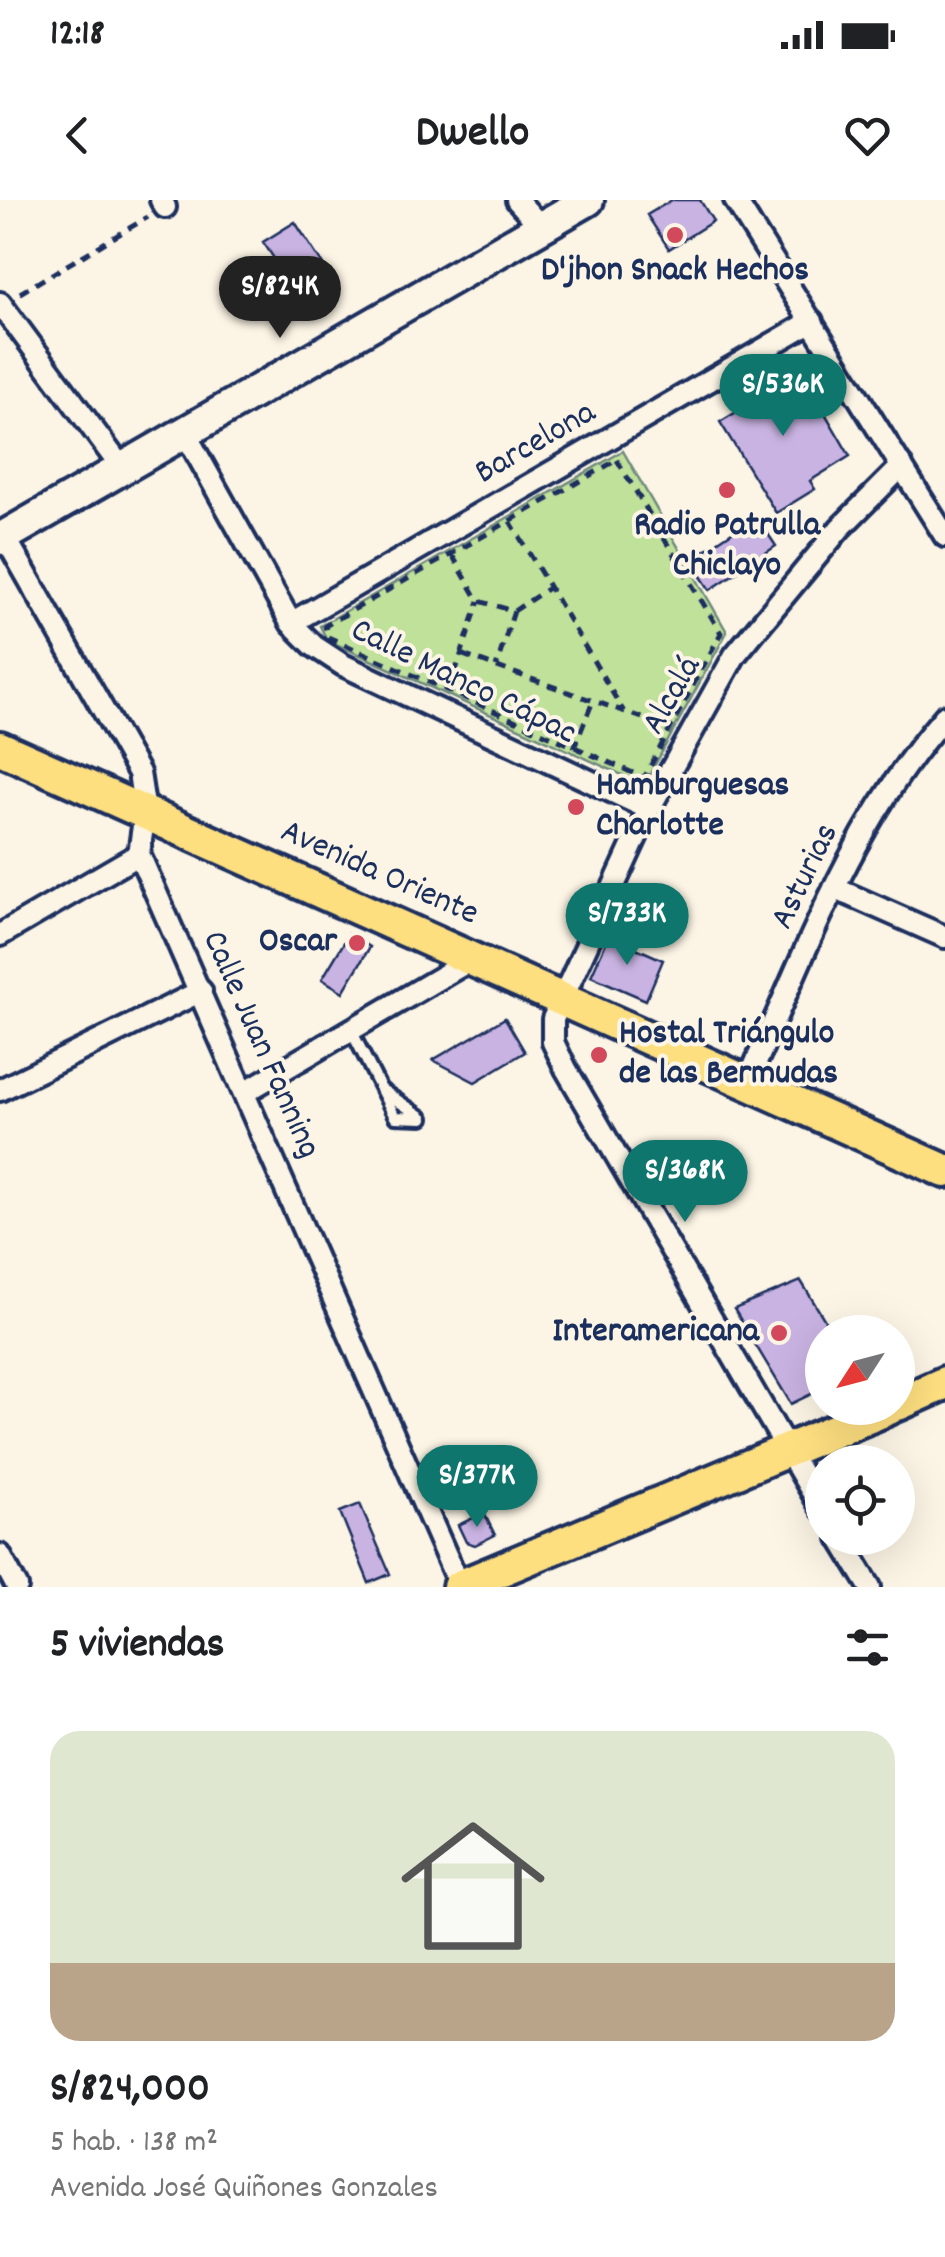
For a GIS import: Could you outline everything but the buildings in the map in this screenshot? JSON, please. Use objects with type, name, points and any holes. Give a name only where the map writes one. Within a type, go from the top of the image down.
[{"type":"main road","name":"Avenida Oriente","points":[[0,748],[945,1171]]},
{"type":"main road","points":[[915,1396],[945,1382]]},
{"type":"main road","points":[[460,1587],[851,1425]]},
{"type":"street","points":[[517,200],[541,227]]},
{"type":"street","points":[[0,935],[139,854],[145,812],[139,773],[3,538],[588,200]]},
{"type":"street","points":[[736,200],[945,536]]},
{"type":"street","points":[[0,303],[120,467]]},
{"type":"street","name":"Barcelona","points":[[291,623],[812,322]]},
{"type":"street","name":"Calle Manco Cápac","points":[[184,431],[291,623],[314,646],[343,664],[650,808]]},
{"type":"street","name":"Alcalá","points":[[805,1481],[566,1069],[553,1042],[553,1019],[650,808],[735,654],[840,528],[902,466]]},
{"type":"street","name":"Asturias","points":[[748,1081],[834,888],[874,814],[918,746],[945,716]]},
{"type":"street","name":"Calle Juan Fanning","points":[[139,854],[460,1587]]},
{"type":"street","points":[[834,888],[945,937]]},
{"type":"street","points":[[245,1092],[472,959]]},
{"type":"street","points":[[0,1090],[202,991]]},
{"type":"street","points":[[0,1555],[17,1587]]},
{"type":"street","points":[[850,1555],[870,1587]]},
{"type":"lane","points":[[351,1030],[382,1090]]},
{"type":"path","points":[[0,303],[163,203]]},
{"type":"path","points":[[617,460],[722,632],[644,778],[328,637],[325,626],[451,554],[617,460]]},
{"type":"path","points":[[510,521],[624,712]]},
{"type":"path","points":[[451,554],[479,600],[514,611]]},
{"type":"path","points":[[496,667],[514,611],[550,587]]},
{"type":"path","points":[[449,692],[479,600]]},
{"type":"path","points":[[463,655],[671,728]]},
{"type":"path","points":[[574,748],[593,700]]},
{"type":"green space","points":[[623,451],[727,632],[644,785],[327,640],[320,626]]},
{"type":"place","name":"D'jhon Snack Hechos","points":[[675,235]]},
{"type":"place","name":"Radio Patrulla Chiclayo","points":[[727,490]]},
{"type":"place","name":"Hamburguesas Charlotte","points":[[576,807]]},
{"type":"place","name":"Oscar","points":[[357,943]]},
{"type":"place","name":"Hostal Triángulo de las Bermudas","points":[[599,1055]]},
{"type":"place","name":"Interamericana","points":[[779,1333]]}]
